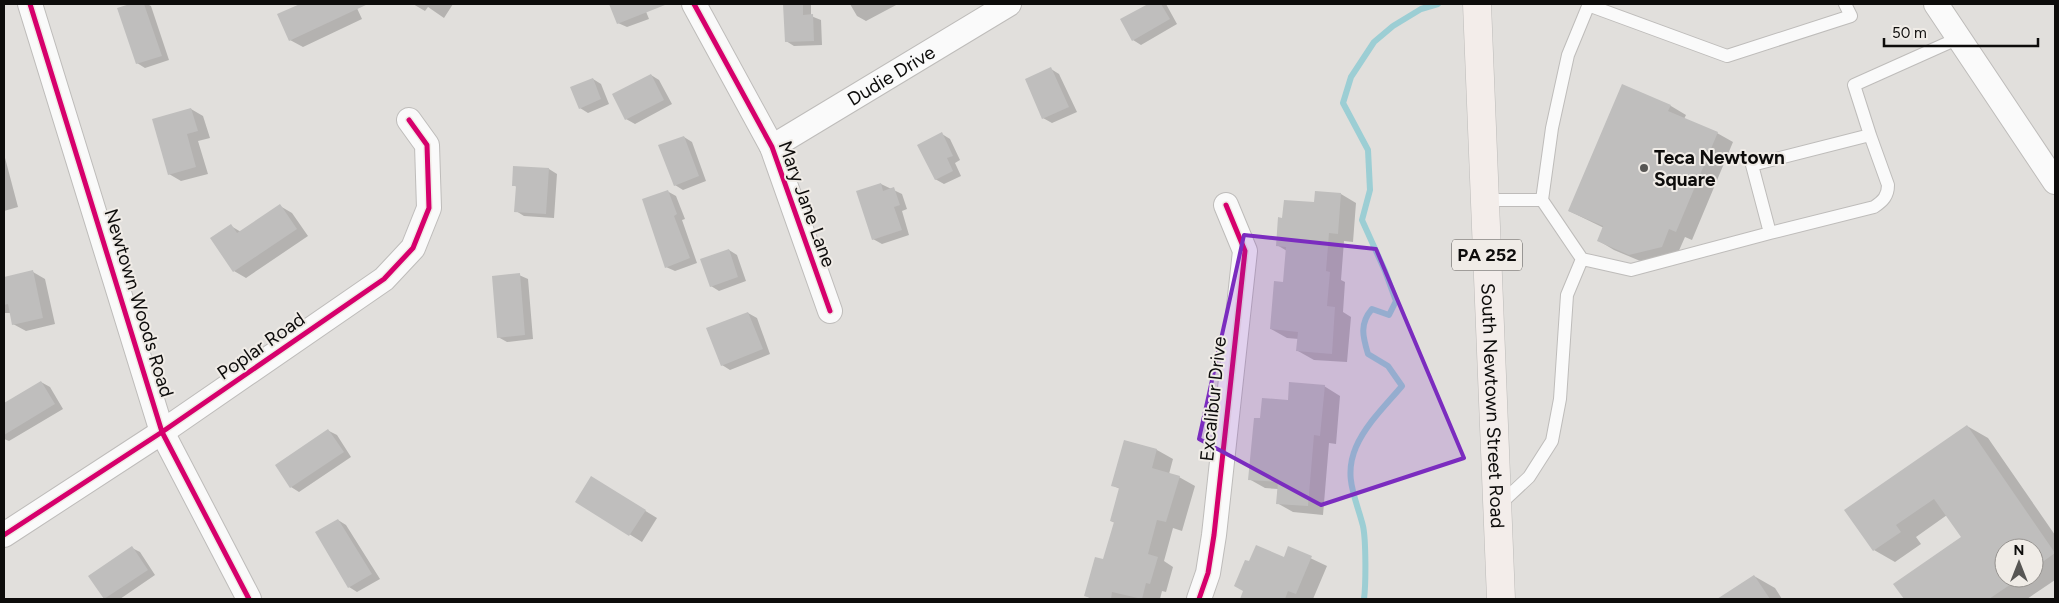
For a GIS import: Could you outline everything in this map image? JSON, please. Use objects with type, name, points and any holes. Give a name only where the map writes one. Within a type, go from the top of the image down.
[{"type":"main road","name":"South Newtown Street Road","points":[[1477,4],[1502,599]]},
{"type":"street","name":"Newtown Woods Road","points":[[30,4],[162,432],[249,599]]},
{"type":"street","name":"Mary Jane Lane","points":[[694,4],[772,147],[830,311]]},
{"type":"street","name":"Dudie Drive","points":[[772,147],[1009,4]]},
{"type":"street","points":[[1936,4],[2055,182]]},
{"type":"street","name":"Poplar Road","points":[[4,535],[162,432],[384,280],[413,248],[429,208],[428,145],[409,120]]},
{"type":"street","name":"Excalibur Drive","points":[[1199,599],[1208,573],[1214,535],[1245,251],[1226,204]]},
{"type":"lane","points":[[1845,4],[1852,16],[1727,56],[1588,4],[1568,55],[1552,128],[1542,200],[1582,259],[1631,270],[1874,207],[1882,202],[1888,193],[1888,185],[1854,85],[1959,38]]},
{"type":"lane","points":[[1770,233],[1752,165],[1870,135]]},
{"type":"lane","points":[[1485,200],[1542,200]]},
{"type":"lane","points":[[1498,506],[1530,477],[1552,441],[1560,399],[1567,295],[1582,259]]},
{"type":"highlighted area","points":[[1244,235],[1376,249],[1464,458],[1321,505],[1199,439]]},
{"type":"building","points":[[130,4],[144,4],[162,56],[136,64],[117,8]]},
{"type":"building","points":[[300,4],[368,4],[289,41],[277,14]]},
{"type":"building","points":[[609,4],[664,4],[665,5],[617,24]]},
{"type":"building","points":[[783,4],[803,4],[803,15],[813,14],[814,41],[785,42]]},
{"type":"building","points":[[1148,4],[1161,4],[1170,19],[1132,41],[1120,19]]},
{"type":"building","points":[[1051,67],[1069,107],[1042,119],[1025,79]]},
{"type":"building","points":[[651,74],[664,100],[625,120],[612,94]]},
{"type":"building","points":[[593,78],[601,99],[579,109],[570,87]]},
{"type":"building","points":[[1622,84],[1671,105],[1668,111],[1718,132],[1676,232],[1669,229],[1662,247],[1629,255],[1597,241],[1603,226],[1568,211]]},
{"type":"building","points":[[191,108],[198,131],[187,134],[196,167],[168,175],[152,119]]},
{"type":"building","points":[[942,132],[953,156],[947,158],[953,171],[935,180],[917,145]]},
{"type":"building","points":[[684,136],[699,176],[674,186],[658,145]]},
{"type":"building","points":[[513,166],[549,168],[546,214],[514,212],[516,186],[512,186]]},
{"type":"building","points":[[881,183],[883,191],[894,187],[900,205],[894,207],[902,230],[872,240],[856,191]]},
{"type":"building","points":[[668,190],[677,214],[674,216],[690,258],[665,268],[642,199]]},
{"type":"building","points":[[1315,191],[1341,193],[1338,234],[1329,233],[1326,271],[1330,272],[1327,306],[1335,307],[1332,354],[1296,351],[1298,332],[1270,329],[1274,281],[1283,282],[1286,247],[1276,246],[1278,217],[1282,218],[1284,200],[1314,202]]},
{"type":"building","points":[[280,204],[297,229],[233,272],[210,238],[231,224],[237,233]]},
{"type":"building","points":[[729,249],[738,277],[710,287],[700,259]]},
{"type":"building","points":[[33,270],[43,318],[12,325],[8,304],[4,305],[4,277]]},
{"type":"building","points":[[520,273],[525,335],[497,338],[492,276]]},
{"type":"building","points":[[748,312],[763,349],[721,366],[706,328]]},
{"type":"building","points":[[41,381],[55,404],[4,435],[4,403]]},
{"type":"building","points":[[1289,382],[1325,385],[1320,436],[1314,435],[1308,506],[1276,504],[1278,482],[1248,480],[1254,418],[1260,418],[1262,398],[1288,400]]},
{"type":"building","points":[[1967,425],[2055,553],[2044,561],[2044,538],[1994,538],[1994,588],[2005,588],[1989,599],[1904,599],[1893,584],[1961,537],[1934,499],[1896,525],[1901,532],[1873,551],[1844,510]]},
{"type":"building","points":[[328,429],[344,452],[290,488],[275,465]]},
{"type":"building","points":[[1124,440],[1157,449],[1152,468],[1180,476],[1166,522],[1157,520],[1148,554],[1158,557],[1150,584],[1146,583],[1142,599],[1112,592],[1111,599],[1094,599],[1084,596],[1095,557],[1103,559],[1114,522],[1110,521],[1119,488],[1111,486]]},
{"type":"building","points":[[591,476],[646,510],[629,536],[575,502]]},
{"type":"building","points":[[338,519],[372,574],[348,588],[315,532]]},
{"type":"building","points":[[1256,545],[1284,557],[1288,546],[1312,556],[1296,594],[1288,591],[1285,599],[1240,599],[1243,591],[1234,586],[1245,560],[1249,561]]},
{"type":"building","points":[[132,546],[148,570],[104,599],[88,576]]},
{"type":"building","points":[[1754,575],[1770,599],[1717,599]]},
{"type":"waterway","points":[[1364,599],[1364,533],[1352,487],[1352,458],[1365,430],[1402,386],[1388,366],[1368,354],[1365,342],[1363,331],[1365,320],[1372,309],[1389,315],[1396,301],[1362,220],[1370,190],[1368,150],[1343,103],[1351,77],[1374,42],[1393,26],[1421,9],[1438,4]]},
{"type":"cycle path","points":[[30,4],[162,432],[249,599]]},
{"type":"cycle path","points":[[694,4],[772,147],[830,311]]},
{"type":"cycle path","points":[[4,535],[162,432],[384,279],[413,248],[429,208],[427,145],[409,120]]},
{"type":"cycle path","points":[[1199,599],[1208,573],[1214,535],[1245,251],[1226,205]]},
{"type":"place","name":"Teca Newtown Square","points":[[1644,168]]}]
